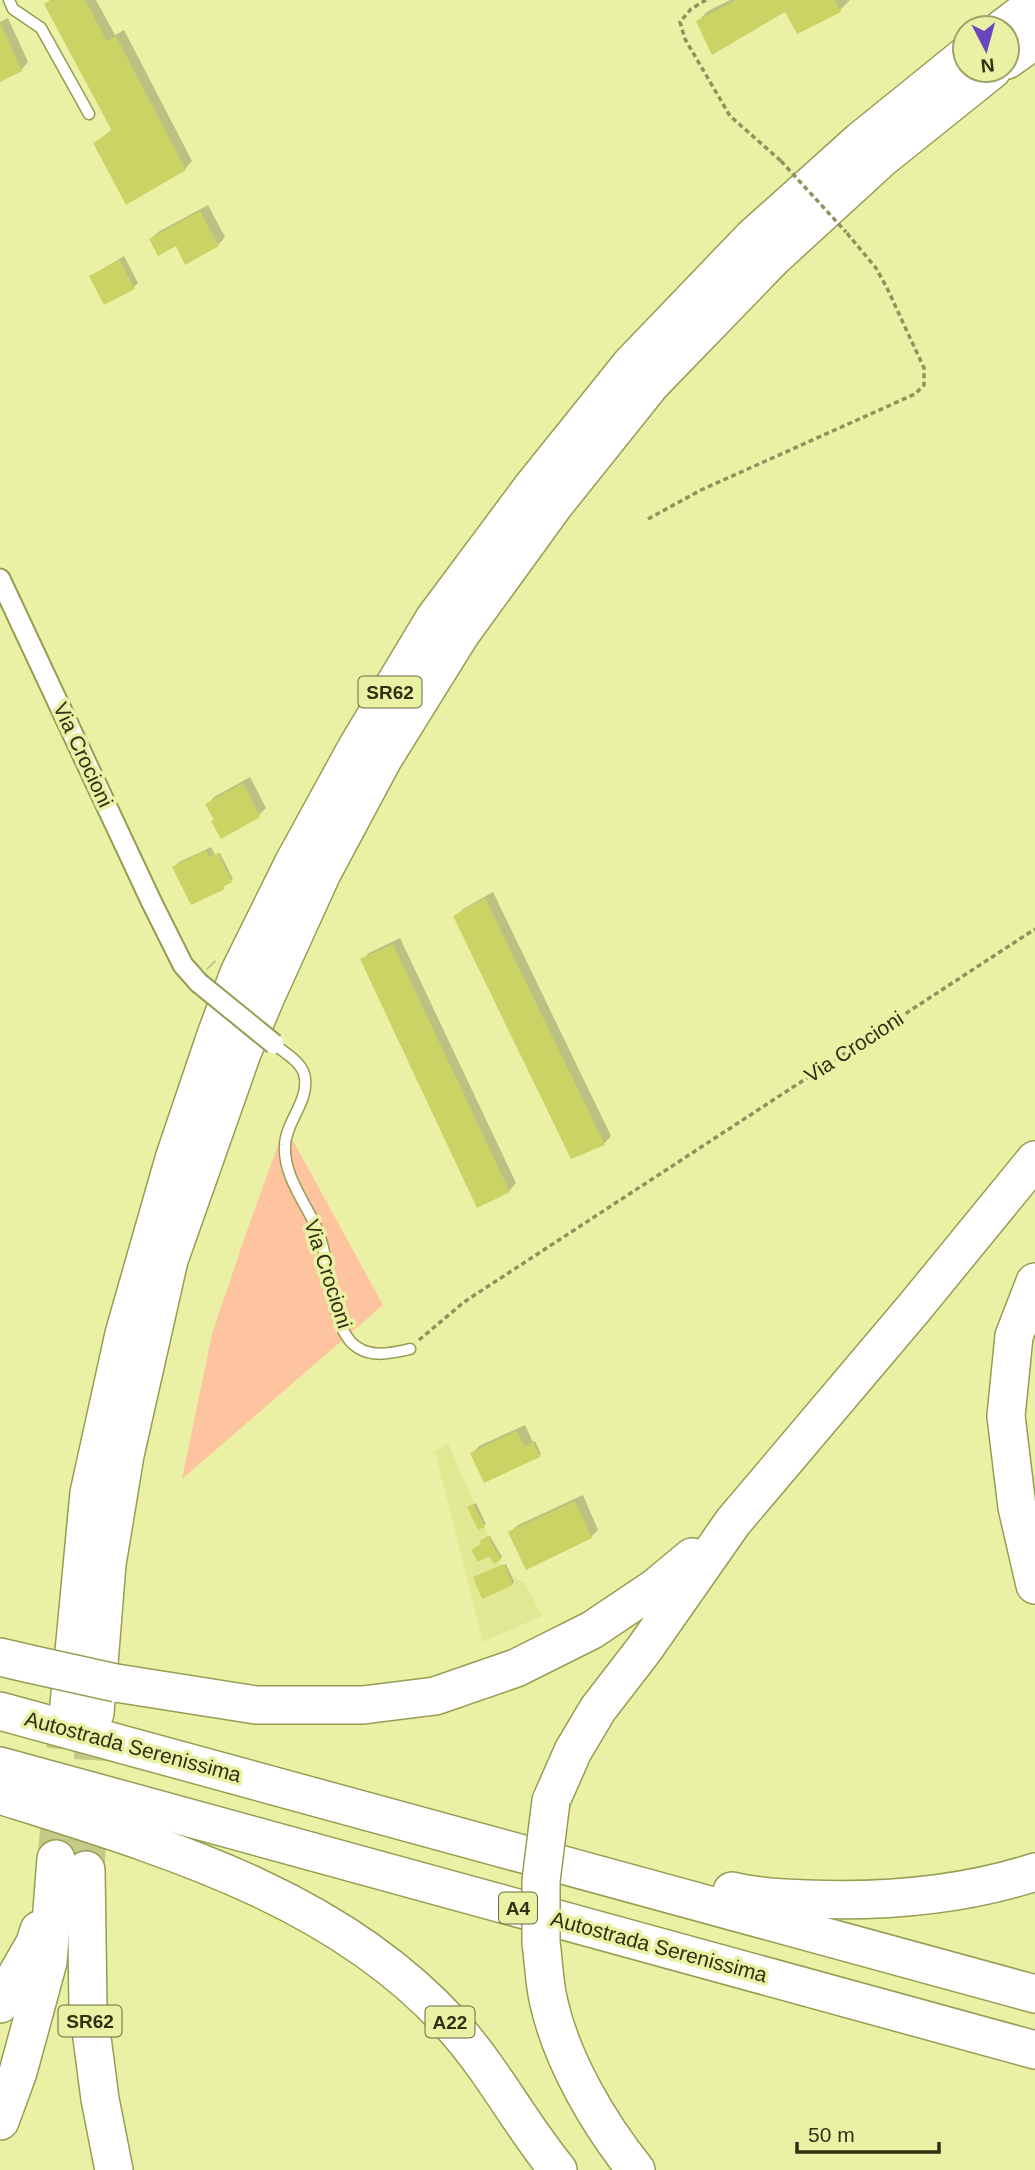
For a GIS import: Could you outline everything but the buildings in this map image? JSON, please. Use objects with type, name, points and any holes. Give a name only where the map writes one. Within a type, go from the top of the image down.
[{"type":"highway","name":"SR62","points":[[951,67],[860,141],[752,238],[631,363],[533,486],[434,619],[357,747],[294,862],[239,973],[174,1158],[124,1334],[89,1493],[82,1709],[122,1469],[169,1260],[242,1053],[267,994],[322,873],[383,759],[466,626],[555,504],[650,384],[783,249],[881,159],[975,84]]},
{"type":"highway","points":[[636,2170],[590,2102],[562,2043],[549,2002],[541,1943],[541,1881],[551,1801],[573,1751],[598,1709],[645,1648],[733,1522],[1035,1160]]},
{"type":"highway","points":[[1035,1282],[1014,1336],[1006,1416],[1017,1507],[1035,1585]]},
{"type":"highway","points":[[15,1661],[116,1684],[256,1705],[363,1705],[435,1696],[516,1668],[592,1630],[656,1587],[733,1522]]},
{"type":"highway","name":"Autostrada Serenissima","points":[[0,1711],[1035,1994]]},
{"type":"highway","name":"Autostrada Serenissima","points":[[0,1766],[1035,2050]]},
{"type":"highway","name":"A22","points":[[0,1795],[200,1861],[245,1881],[338,1931],[388,1967],[452,2024],[493,2077],[538,2155],[558,2170]]},
{"type":"highway","points":[[341,1804],[528,1838],[746,1894],[807,1899],[874,1900],[937,1894],[998,1884],[1035,1872]]},
{"type":"highway","name":"SR62","points":[[0,2121],[18,2071],[48,1962],[65,1871]]},
{"type":"highway","name":"SR62","points":[[65,1871],[100,2099],[114,2170]]},
{"type":"highway","points":[[0,2004],[35,1943],[65,1871]]},
{"type":"street","name":"Via Crocioni","points":[[0,579],[183,965],[199,984],[274,1044]]},
{"type":"lane","points":[[9,0],[13,9],[41,28],[89,114]]},
{"type":"lane","name":"Via Crocioni","points":[[274,1044],[302,1067],[306,1080],[288,1131],[286,1157],[288,1168],[318,1231],[339,1321],[350,1341],[362,1350],[375,1355],[410,1349]]},
{"type":"path","points":[[648,519],[701,490],[915,394],[924,384],[924,368],[876,268],[781,161],[730,116],[685,39],[680,22],[691,9],[706,0]]},
{"type":"path","name":"Via Crocioni","points":[[410,1349],[464,1302],[1035,929]]},
{"type":"shaded area","points":[[285,1126],[383,1305],[182,1479],[212,1334]]},
{"type":"shaded area","points":[[448,1443],[503,1570],[525,1583],[542,1616],[483,1642],[435,1451]]},
{"type":"tunnel","points":[[56,1859],[69,1705]]},
{"type":"tunnel","points":[[86,1870],[95,1713]]}]
